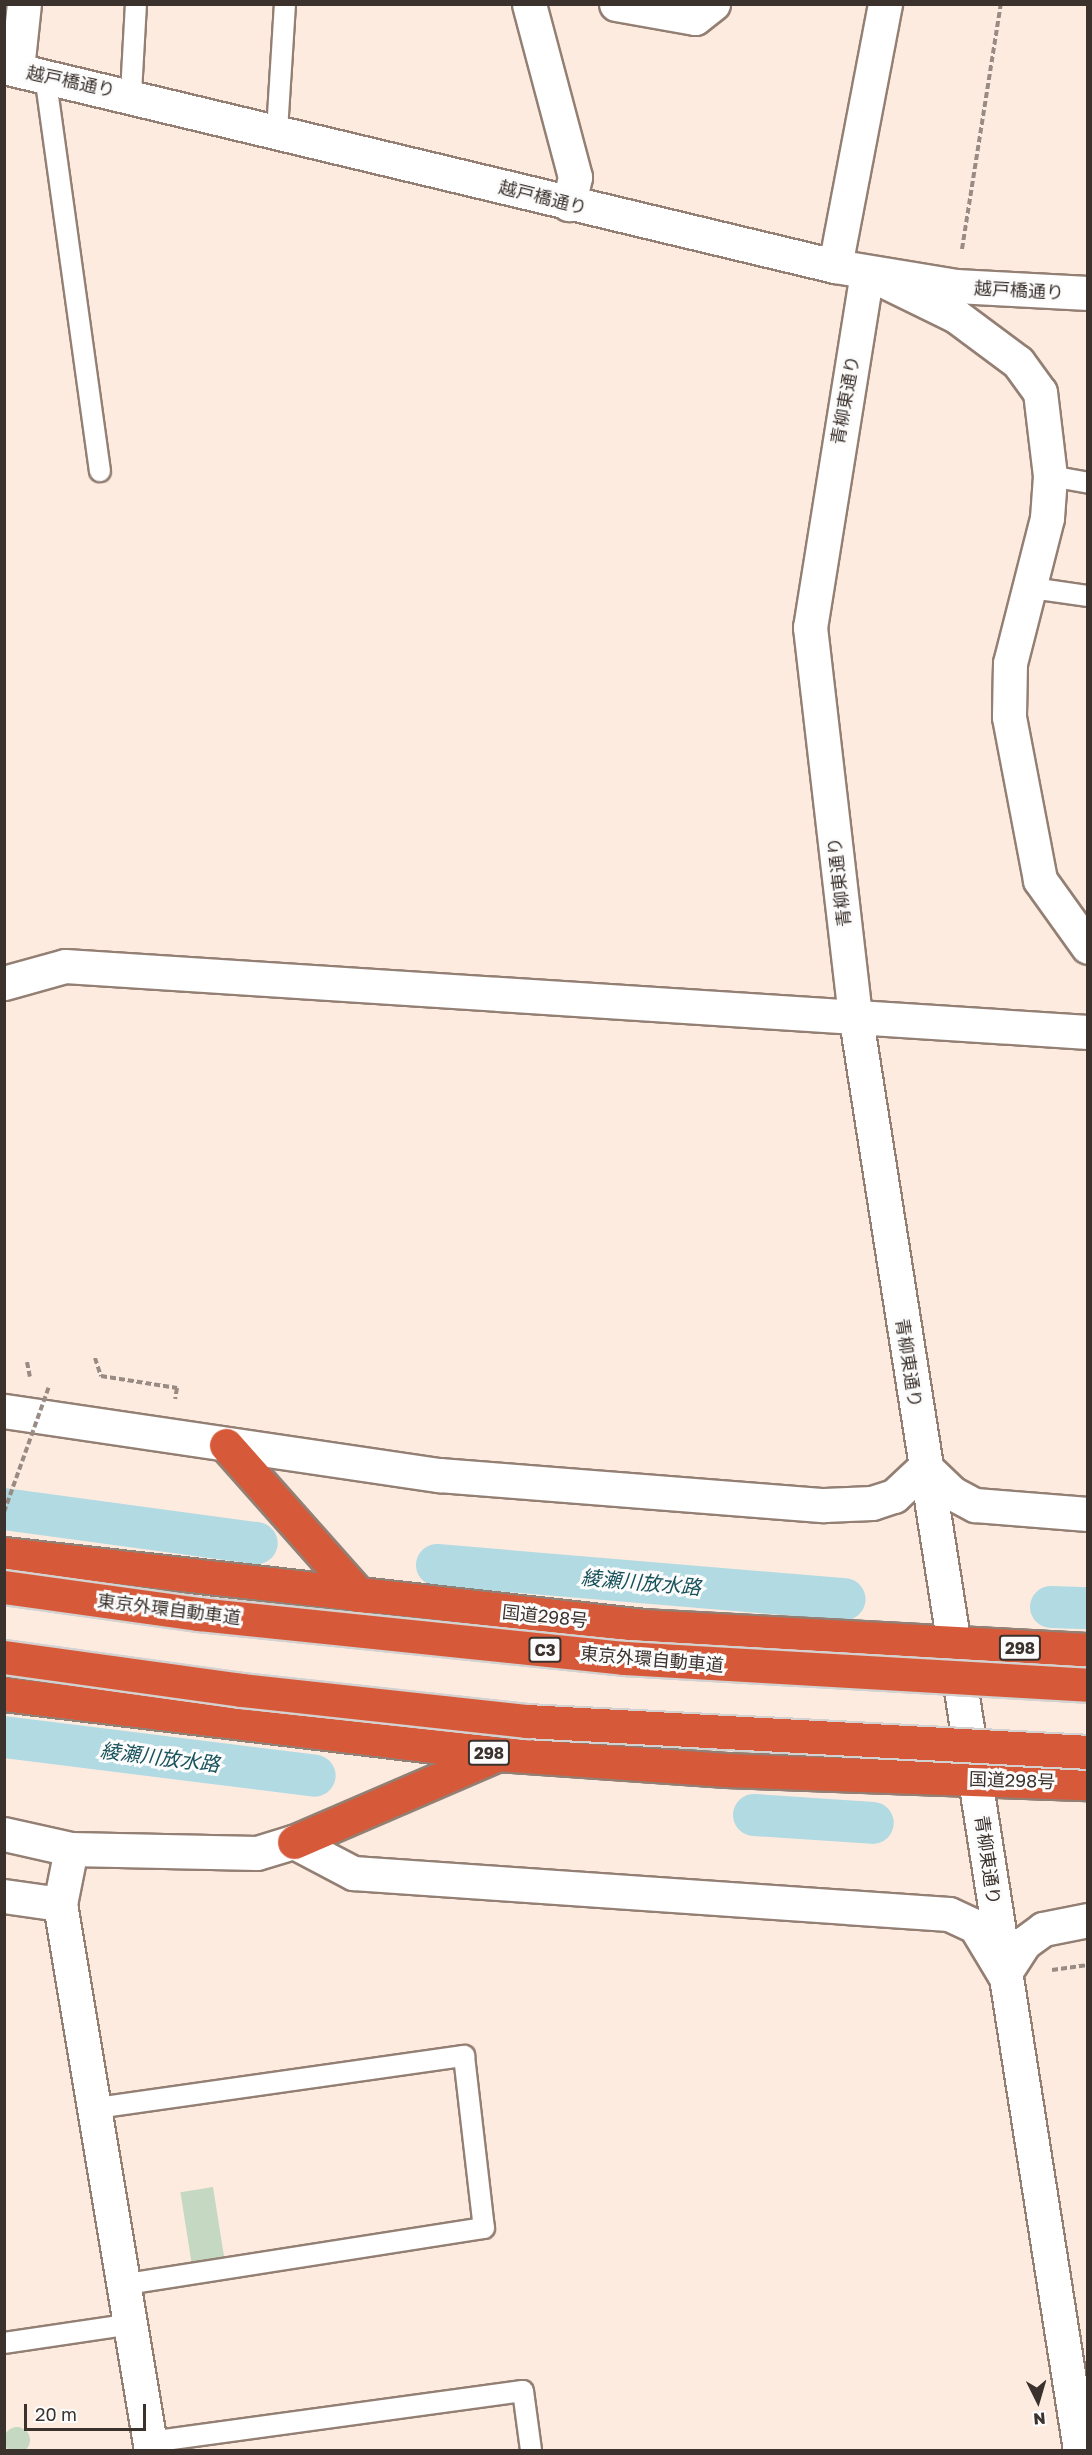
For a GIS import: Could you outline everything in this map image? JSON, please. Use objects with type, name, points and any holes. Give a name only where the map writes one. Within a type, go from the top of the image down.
[{"type":"highway","points":[[226,1445],[362,1598]]},
{"type":"highway","name":"国道298号","points":[[4,1554],[362,1598],[644,1626],[952,1646],[1088,1650]]},
{"type":"highway","name":"東京外環自動車道","points":[[4,1587],[411,1637],[958,1679],[1088,1685]]},
{"type":"highway","points":[[4,1657],[241,1690],[527,1721],[1088,1752]]},
{"type":"highway","name":"国道298号","points":[[4,1694],[498,1754],[1088,1783]]},
{"type":"highway","points":[[294,1842],[498,1754]]},
{"type":"street","points":[[22,70],[24,4]]},
{"type":"street","points":[[529,4],[575,177],[569,204]]},
{"type":"street","points":[[616,4],[695,18],[713,4]]},
{"type":"street","points":[[835,266],[885,4]]},
{"type":"street","name":"越戸橋通り","points":[[22,70],[131,93],[569,204],[835,266],[956,286],[1088,293]]},
{"type":"street","points":[[867,272],[956,316],[1018,363],[1040,392],[1050,476],[1032,588],[1010,663],[1009,717],[1040,880],[1088,947]]},
{"type":"street","name":"青柳東通り","points":[[867,272],[810,627],[855,1014],[952,1646],[975,1779],[1080,2451]]},
{"type":"street","points":[[4,983],[65,966],[855,1014],[1088,1032]]},
{"type":"street","points":[[4,1410],[439,1476],[824,1505],[872,1503],[894,1496],[925,1467],[952,1493],[975,1505],[1088,1514]]},
{"type":"street","points":[[4,1834],[71,1849],[256,1853],[294,1842],[353,1873],[949,1914],[975,1926],[1004,1974],[1024,1943],[1043,1929],[1088,1920]]},
{"type":"street","points":[[71,1849],[60,1904],[126,2284],[151,2446]]},
{"type":"street","points":[[4,1896],[60,1904]]},
{"type":"lane","points":[[131,93],[136,4]]},
{"type":"lane","points":[[277,130],[285,4]]},
{"type":"lane","points":[[22,70],[100,471]]},
{"type":"lane","points":[[1050,476],[1088,483]]},
{"type":"lane","points":[[1032,588],[1088,596]]},
{"type":"lane","points":[[96,2108],[464,2056],[484,2228],[126,2284]]},
{"type":"lane","points":[[4,2343],[132,2324]]},
{"type":"lane","points":[[151,2446],[523,2391],[531,2451]]},
{"type":"path","points":[[956,286],[1001,4]]},
{"type":"path","points":[[95,1358],[101,1376],[177,1388]]},
{"type":"path","points":[[4,1512],[49,1386]]},
{"type":"path","points":[[1052,1970],[1088,1965]]},
{"type":"green space","points":[[213,2187],[225,2263],[192,2268],[180,2192]]},
{"type":"green space","points":[[17,2427],[26,2431],[30,2440],[26,2449],[17,2453],[8,2449],[4,2440],[8,2431]]},
{"type":"waterway","name":"綾瀬川放水路","points":[[4,1509],[257,1543]]},
{"type":"waterway","name":"綾瀬川放水路","points":[[437,1565],[845,1599]]},
{"type":"waterway","name":"綾瀬川放水路","points":[[1051,1607],[1088,1608]]},
{"type":"waterway","name":"綾瀬川放水路","points":[[4,1737],[315,1776]]},
{"type":"waterway","name":"綾瀬川放水路","points":[[754,1815],[873,1823]]}]
